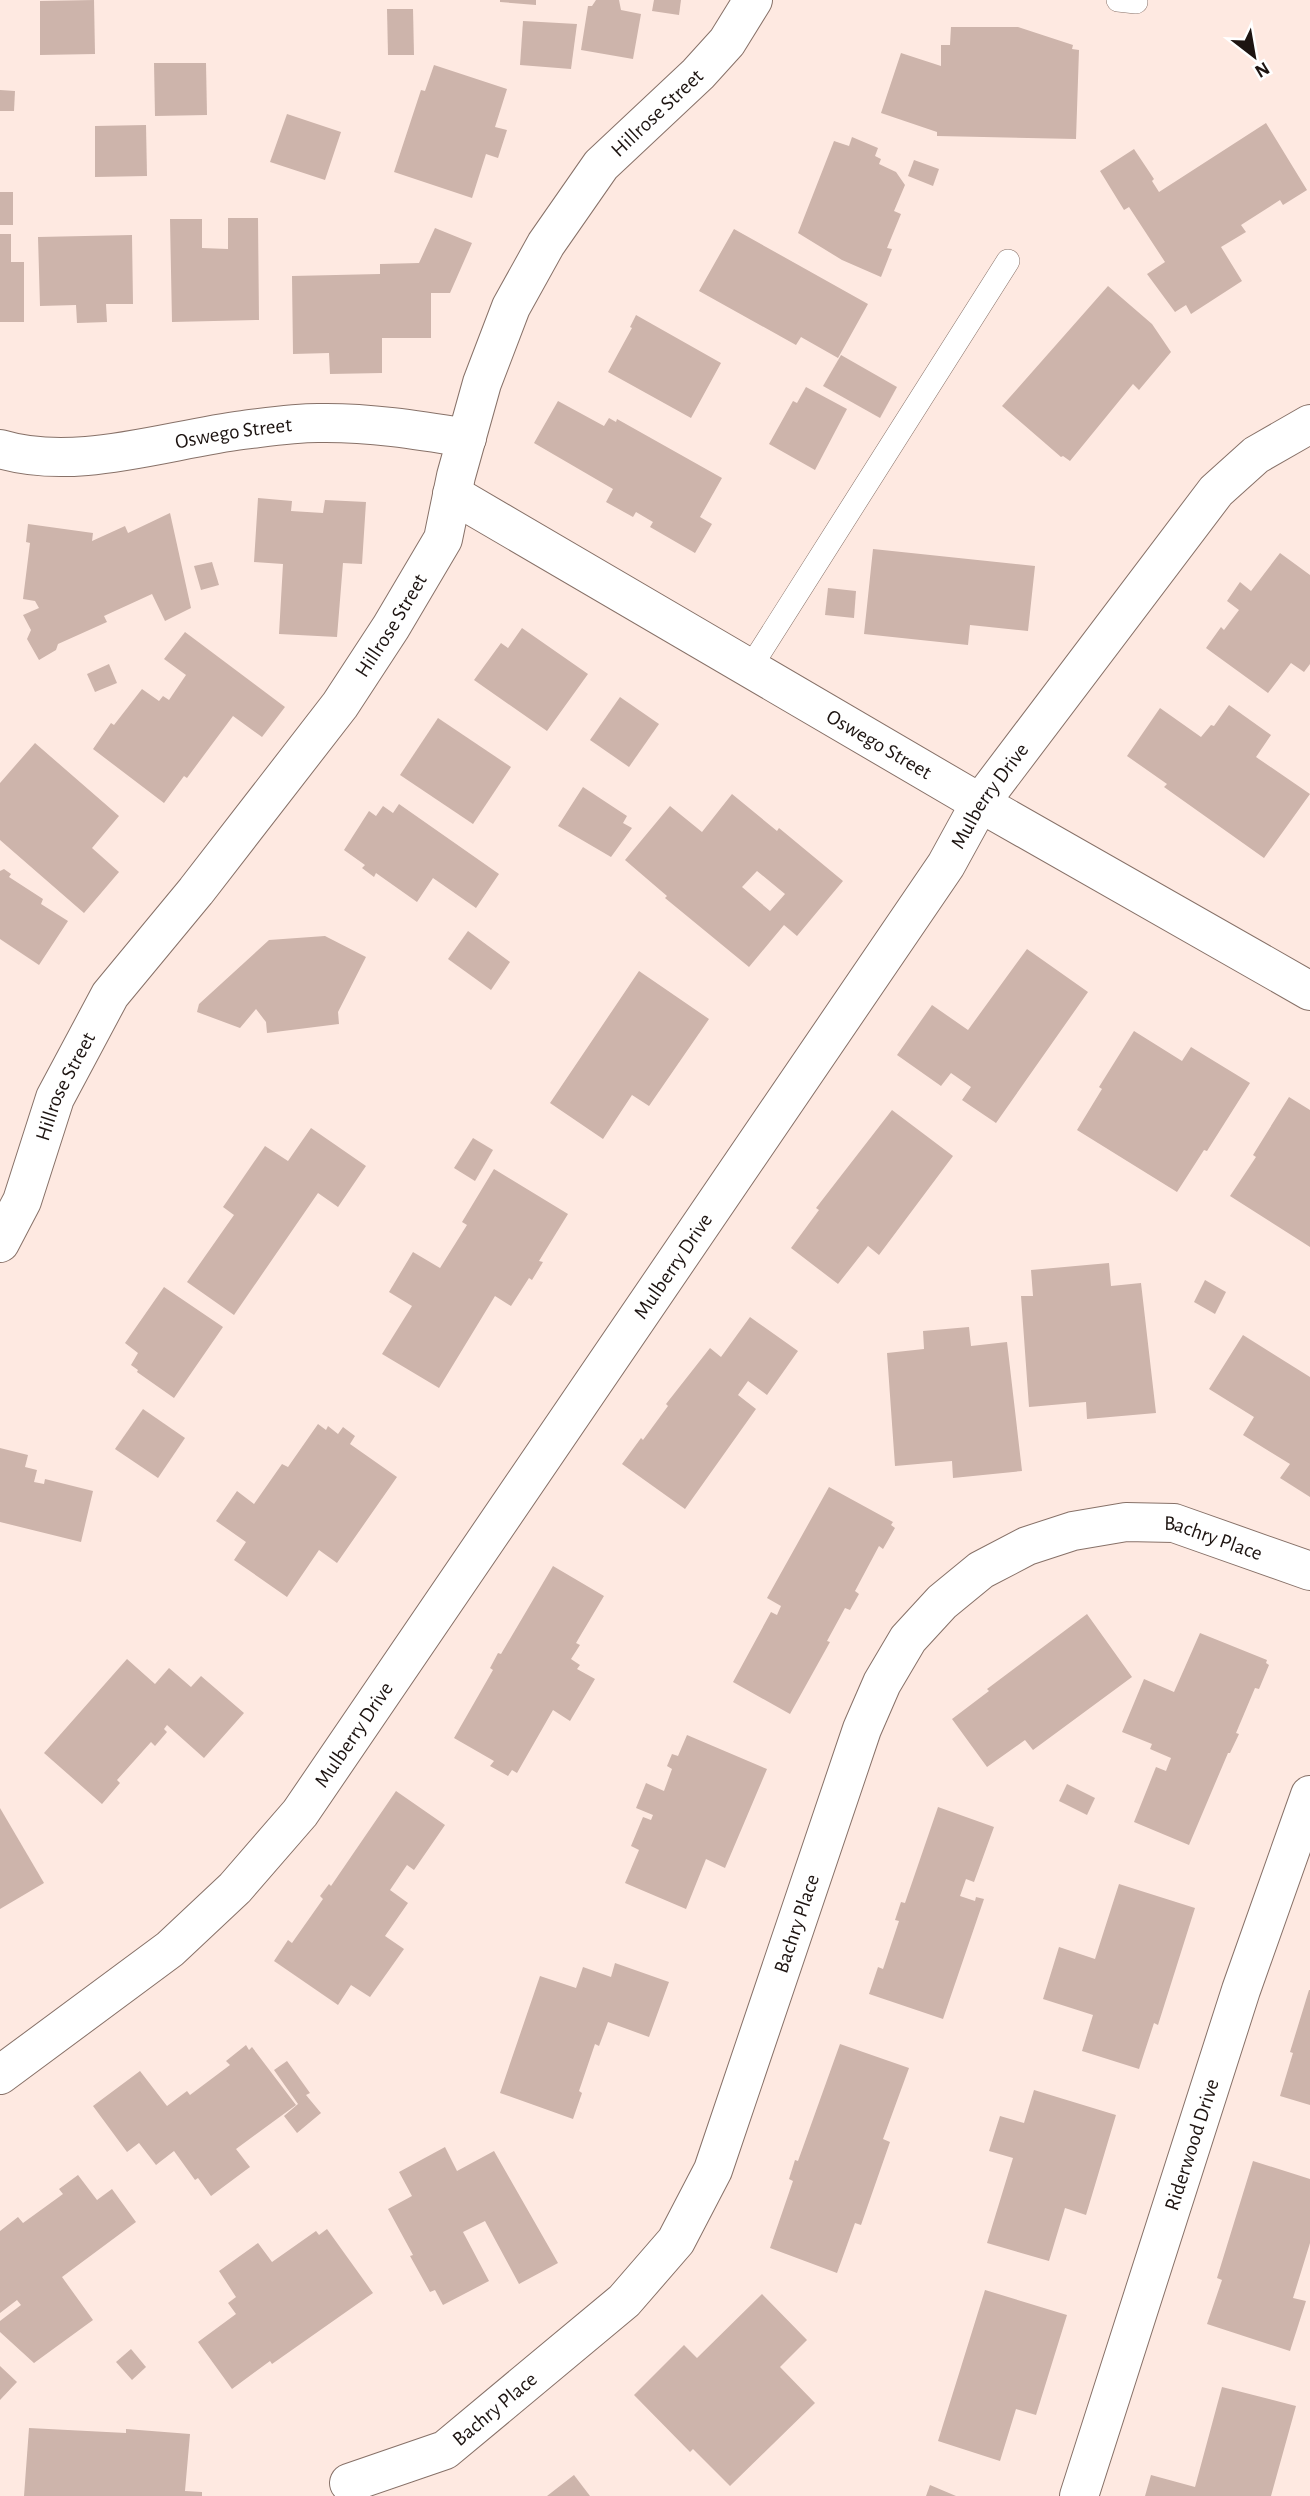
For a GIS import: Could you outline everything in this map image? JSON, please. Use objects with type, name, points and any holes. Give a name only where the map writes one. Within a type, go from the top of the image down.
[{"type":"street","name":"Hillrose Street","points":[[0,1243],[22,1201],[55,1098],[110,995],[196,891],[340,705],[391,627],[443,539],[452,494],[482,383],[511,307],[553,233],[601,165],[698,74],[727,42],[753,0]]},
{"type":"street","name":"Oswego Street","points":[[0,449],[22,456],[86,458],[243,430],[318,423],[409,428],[467,439]]},
{"type":"street","name":"Mulberry Drive","points":[[0,2075],[170,1949],[235,1888],[300,1813],[946,865],[980,803],[1216,491],[1256,455],[1310,424]]},
{"type":"street","name":"Oswego Street","points":[[452,494],[980,803],[1310,991]]},
{"type":"street","name":"Bachry Place","points":[[349,2483],[445,2450],[624,2301],[676,2241],[713,2171],[862,1729],[882,1682],[908,1639],[942,1602],[981,1570],[1027,1546],[1073,1531],[1126,1522],[1174,1523],[1310,1571]]},
{"type":"street","name":"Riderwood Drive","points":[[1079,2496],[1241,1990],[1310,1795]]},
{"type":"lane","points":[[750,668],[1008,261]]},
{"type":"building","points":[[94,0],[95,54],[40,55],[40,1]]},
{"type":"building","points":[[536,0],[536,5],[500,2]]},
{"type":"building","points":[[596,0],[619,0],[621,10],[641,14],[633,59],[581,50],[588,6],[592,6]]},
{"type":"building","points":[[654,0],[681,0],[679,15],[652,11]]},
{"type":"building","points":[[387,9],[413,9],[414,55],[388,55]]},
{"type":"building","points":[[523,21],[577,24],[571,69],[520,65]]},
{"type":"building","points":[[951,27],[1018,27],[1073,45],[1072,49],[1079,50],[1076,139],[937,136],[937,132],[881,113],[901,53],[941,66],[941,45],[950,45]]},
{"type":"building","points":[[154,63],[206,63],[207,115],[155,116]]},
{"type":"building","points":[[434,65],[507,89],[495,127],[507,130],[498,158],[486,154],[472,198],[394,172],[421,90],[425,91]]},
{"type":"building","points":[[0,90],[15,91],[14,111],[0,111]]},
{"type":"building","points":[[287,114],[341,132],[325,180],[270,162]]},
{"type":"building","points":[[1266,123],[1307,190],[1283,205],[1280,200],[1241,225],[1246,232],[1221,247],[1242,281],[1191,314],[1186,305],[1175,312],[1147,274],[1165,262],[1129,207],[1124,210],[1100,171],[1134,149],[1154,179],[1152,181],[1159,192]]},
{"type":"building","points":[[146,125],[147,176],[95,177],[95,126]]},
{"type":"building","points":[[852,137],[878,148],[875,156],[881,159],[879,164],[896,172],[905,185],[894,211],[901,214],[887,248],[892,249],[881,277],[842,260],[798,233],[834,141],[849,146]]},
{"type":"building","points":[[914,160],[939,169],[933,186],[908,176]]},
{"type":"building","points":[[0,192],[13,192],[13,225],[0,225]]},
{"type":"building","points":[[228,218],[258,218],[259,320],[172,322],[170,219],[202,219],[202,248],[228,249]]},
{"type":"building","points":[[435,228],[472,243],[450,293],[431,293],[431,338],[382,338],[382,373],[330,374],[329,353],[293,354],[292,276],[380,274],[380,264],[419,263]]},
{"type":"building","points":[[734,229],[868,304],[838,358],[801,337],[796,345],[699,291]]},
{"type":"building","points":[[0,234],[11,234],[11,262],[24,262],[24,322],[0,322]]},
{"type":"building","points":[[132,235],[133,304],[106,304],[107,322],[77,323],[76,305],[40,306],[38,237]]},
{"type":"building","points":[[1108,286],[1152,324],[1171,352],[1139,390],[1133,384],[1070,461],[1061,457],[1002,406]]},
{"type":"building","points":[[636,315],[721,363],[691,418],[608,372],[632,328],[630,327]]},
{"type":"building","points":[[841,355],[897,387],[880,418],[823,386]]},
{"type":"building","points":[[806,387],[847,409],[815,470],[769,444],[793,401],[797,403]]},
{"type":"building","points":[[558,401],[604,426],[609,418],[616,422],[617,419],[722,478],[700,517],[712,524],[695,553],[650,527],[653,522],[636,512],[633,517],[606,502],[613,489],[534,443]]},
{"type":"building","points":[[258,498],[292,501],[291,511],[323,513],[325,500],[366,502],[362,564],[343,563],[337,637],[279,634],[283,564],[254,562]]},
{"type":"building","points":[[170,513],[191,608],[165,621],[152,594],[104,616],[107,622],[58,644],[56,650],[39,660],[27,639],[31,630],[23,615],[39,608],[35,601],[23,599],[30,543],[26,542],[28,524],[93,533],[92,541],[125,526],[128,533]]},
{"type":"building","points":[[873,549],[1035,566],[1028,631],[970,625],[968,645],[864,634]]},
{"type":"building","points":[[1280,553],[1310,575],[1310,664],[1304,672],[1291,663],[1268,693],[1206,648],[1221,627],[1224,630],[1239,610],[1227,601],[1240,582],[1251,591]]},
{"type":"building","points":[[212,562],[219,585],[201,590],[194,566]]},
{"type":"building","points":[[828,588],[856,591],[854,618],[825,615]]},
{"type":"building","points":[[522,628],[588,674],[547,731],[474,680],[501,643],[508,648]]},
{"type":"building","points":[[185,632],[285,707],[262,737],[233,716],[187,778],[184,776],[164,803],[93,749],[111,723],[114,725],[142,689],[159,701],[163,696],[169,700],[186,675],[164,659]]},
{"type":"building","points":[[109,664],[117,683],[95,692],[87,674]]},
{"type":"building","points":[[620,697],[659,724],[629,767],[590,740]]},
{"type":"building","points":[[1229,705],[1271,735],[1256,757],[1310,794],[1264,858],[1164,787],[1167,784],[1127,756],[1160,708],[1201,737],[1211,725],[1214,726]]},
{"type":"building","points":[[438,718],[511,767],[473,824],[400,775]]},
{"type":"building","points":[[35,743],[119,816],[92,848],[119,872],[84,913],[0,840],[0,783]]},
{"type":"building","points":[[583,787],[627,816],[623,823],[632,828],[611,857],[558,826]]},
{"type":"building","points":[[732,794],[777,831],[779,828],[843,881],[797,936],[784,925],[749,967],[665,898],[667,896],[625,860],[670,806],[702,832]],"holes":[[[757,871],[785,894],[770,911],[742,887]]]},
{"type":"building","points":[[399,804],[499,874],[476,908],[433,878],[417,902],[376,873],[374,877],[362,868],[365,865],[344,850],[369,811],[376,816],[383,806],[393,813]]},
{"type":"building","points":[[4,869],[11,874],[9,877],[43,899],[41,904],[68,921],[39,965],[0,939],[0,871]]},
{"type":"building","points":[[468,931],[510,962],[491,990],[448,959]]},
{"type":"building","points":[[325,936],[366,957],[338,1012],[339,1024],[267,1033],[266,1022],[256,1009],[240,1028],[197,1012],[199,1004],[269,940]]},
{"type":"building","points":[[1027,949],[1088,992],[996,1123],[962,1100],[971,1087],[951,1073],[941,1086],[897,1055],[932,1005],[968,1030]]},
{"type":"building","points":[[639,971],[709,1019],[649,1106],[632,1095],[603,1139],[550,1103]]},
{"type":"building","points":[[1134,1031],[1182,1061],[1191,1047],[1250,1083],[1207,1151],[1204,1150],[1177,1192],[1077,1130],[1102,1089],[1099,1087]]},
{"type":"building","points":[[1289,1097],[1310,1110],[1310,1247],[1230,1196],[1256,1157],[1253,1155]]},
{"type":"building","points":[[892,1110],[953,1156],[879,1255],[868,1246],[838,1284],[791,1248],[819,1210],[816,1208]]},
{"type":"building","points":[[311,1128],[366,1166],[338,1207],[318,1193],[234,1315],[187,1282],[234,1215],[223,1207],[265,1146],[288,1161]]},
{"type":"building","points":[[473,1138],[493,1150],[475,1181],[454,1168]]},
{"type":"building","points":[[494,1169],[568,1214],[539,1261],[543,1262],[532,1280],[529,1278],[511,1306],[495,1296],[439,1388],[382,1354],[412,1306],[389,1292],[413,1252],[440,1268],[467,1225],[462,1222]]},
{"type":"building","points":[[1109,1263],[1111,1286],[1141,1283],[1156,1413],[1087,1419],[1086,1402],[1029,1407],[1021,1296],[1033,1296],[1031,1270]]},
{"type":"building","points":[[1205,1280],[1226,1292],[1215,1314],[1194,1302]]},
{"type":"building","points":[[164,1287],[223,1327],[174,1398],[137,1372],[131,1365],[138,1353],[125,1343]]},
{"type":"building","points":[[750,1317],[798,1351],[767,1395],[748,1381],[738,1395],[756,1409],[685,1509],[622,1464],[641,1438],[643,1440],[668,1406],[666,1404],[710,1348],[721,1357]]},
{"type":"building","points":[[969,1327],[971,1346],[1007,1342],[1022,1471],[953,1478],[952,1461],[895,1466],[887,1353],[924,1349],[923,1331]]},
{"type":"building","points":[[1243,1335],[1310,1377],[1310,1497],[1280,1478],[1290,1464],[1243,1435],[1254,1417],[1209,1389]]},
{"type":"building","points":[[143,1409],[185,1438],[158,1478],[115,1449]]},
{"type":"building","points":[[318,1424],[326,1430],[328,1426],[338,1434],[343,1427],[355,1436],[350,1444],[397,1477],[337,1563],[319,1550],[287,1597],[234,1560],[246,1542],[216,1521],[237,1491],[254,1504],[282,1464],[288,1467]]},
{"type":"building","points":[[0,1448],[28,1455],[25,1467],[37,1470],[34,1482],[44,1484],[45,1479],[93,1491],[81,1542],[0,1522]]},
{"type":"building","points":[[829,1487],[893,1522],[891,1525],[895,1528],[883,1549],[879,1546],[855,1591],[859,1594],[850,1610],[845,1608],[827,1641],[830,1642],[790,1714],[733,1682],[771,1612],[777,1615],[781,1606],[767,1598]]},
{"type":"building","points":[[553,1566],[604,1596],[576,1643],[580,1645],[571,1659],[580,1665],[577,1669],[595,1679],[570,1721],[553,1710],[517,1773],[512,1770],[508,1776],[490,1766],[494,1761],[454,1738],[493,1670],[490,1668],[498,1653],[501,1654]]},
{"type":"building","points":[[1087,1614],[1132,1677],[1033,1750],[1025,1740],[987,1767],[952,1719],[989,1691],[987,1689]]},
{"type":"building","points":[[1200,1633],[1267,1660],[1269,1665],[1259,1689],[1255,1688],[1236,1733],[1239,1734],[1228,1753],[1189,1845],[1134,1822],[1156,1767],[1166,1771],[1171,1758],[1150,1749],[1152,1744],[1122,1732],[1144,1679],[1174,1692]]},
{"type":"building","points":[[127,1659],[155,1684],[169,1668],[191,1687],[201,1676],[244,1713],[204,1758],[167,1725],[164,1729],[167,1732],[155,1746],[151,1742],[117,1780],[120,1783],[102,1804],[44,1753]]},
{"type":"building","points":[[687,1735],[767,1769],[725,1868],[706,1859],[686,1909],[625,1883],[639,1850],[631,1846],[643,1817],[651,1820],[653,1815],[636,1808],[646,1783],[664,1791],[672,1769],[667,1766],[672,1754],[678,1756]]},
{"type":"building","points":[[1067,1784],[1095,1798],[1087,1815],[1059,1801]]},
{"type":"building","points":[[396,1791],[445,1825],[414,1870],[407,1865],[390,1890],[408,1903],[385,1936],[404,1949],[370,1997],[351,1985],[338,2005],[274,1961],[288,1940],[292,1943],[323,1899],[320,1896],[329,1884],[331,1886]]},
{"type":"building","points":[[938,1807],[994,1827],[974,1882],[966,1879],[960,1896],[975,1901],[976,1897],[984,1899],[943,2019],[869,1994],[878,1967],[883,1969],[899,1921],[895,1920],[901,1902],[905,1903]]},
{"type":"building","points":[[0,1808],[44,1883],[0,1909]]},
{"type":"building","points":[[1119,1884],[1195,1908],[1158,2025],[1154,2023],[1139,2069],[1082,2051],[1093,2015],[1043,1999],[1059,1947],[1095,1959]]},
{"type":"building","points":[[615,1963],[669,1982],[649,2037],[608,2022],[599,2046],[595,2044],[579,2091],[582,2093],[573,2119],[500,2093],[540,1976],[576,1988],[583,1967],[611,1977]]},
{"type":"building","points":[[1310,1990],[1310,2105],[1280,2096]]},
{"type":"building","points":[[840,2044],[909,2068],[883,2139],[890,2142],[861,2225],[855,2223],[837,2273],[770,2248],[793,2181],[789,2179],[795,2160],[798,2161]]},
{"type":"building","points":[[246,2045],[249,2050],[252,2047],[296,2105],[236,2149],[250,2167],[211,2196],[198,2178],[195,2180],[174,2151],[156,2165],[139,2143],[127,2152],[93,2106],[140,2071],[167,2106],[187,2091],[190,2095],[230,2065],[226,2061]]},
{"type":"building","points":[[287,2061],[310,2093],[306,2095],[321,2113],[297,2133],[284,2116],[298,2104],[274,2070]]},
{"type":"building","points":[[1034,2090],[1116,2115],[1086,2215],[1065,2208],[1049,2261],[987,2243],[1013,2158],[989,2151],[1000,2116],[1024,2123]]},
{"type":"building","points":[[445,2147],[457,2171],[494,2151],[558,2263],[519,2284],[485,2221],[463,2232],[489,2281],[443,2305],[435,2290],[430,2292],[388,2209],[412,2196],[399,2172]]},
{"type":"building","points":[[1253,2161],[1310,2179],[1310,2243],[1293,2298],[1306,2301],[1290,2351],[1207,2324],[1222,2280],[1217,2278]]},
{"type":"building","points":[[78,2175],[97,2200],[112,2189],[136,2222],[62,2277],[93,2320],[34,2363],[0,2332],[0,2321],[21,2305],[17,2300],[0,2313],[0,2231],[18,2217],[23,2223],[63,2194],[59,2189]]},
{"type":"building","points":[[327,2229],[373,2293],[232,2389],[198,2342],[236,2314],[228,2303],[236,2297],[219,2271],[258,2243],[272,2262],[316,2231],[319,2235]]},
{"type":"building","points":[[985,2290],[1067,2315],[1036,2415],[1016,2409],[1000,2461],[938,2441]]},
{"type":"building","points":[[762,2294],[807,2340],[780,2367],[815,2403],[730,2486],[693,2449],[690,2452],[634,2395],[684,2345],[697,2358]]},
{"type":"building","points":[[131,2349],[146,2367],[132,2380],[116,2362]]},
{"type":"building","points":[[0,2366],[17,2382],[0,2400]]},
{"type":"building","points":[[1222,2387],[1296,2406],[1271,2496],[1145,2496],[1151,2475],[1195,2487]]},
{"type":"building","points":[[29,2428],[126,2433],[126,2429],[190,2434],[185,2491],[202,2492],[202,2496],[24,2496]]},
{"type":"building","points":[[574,2475],[590,2496],[547,2496]]},
{"type":"building","points":[[930,2485],[956,2496],[926,2496]]}]
